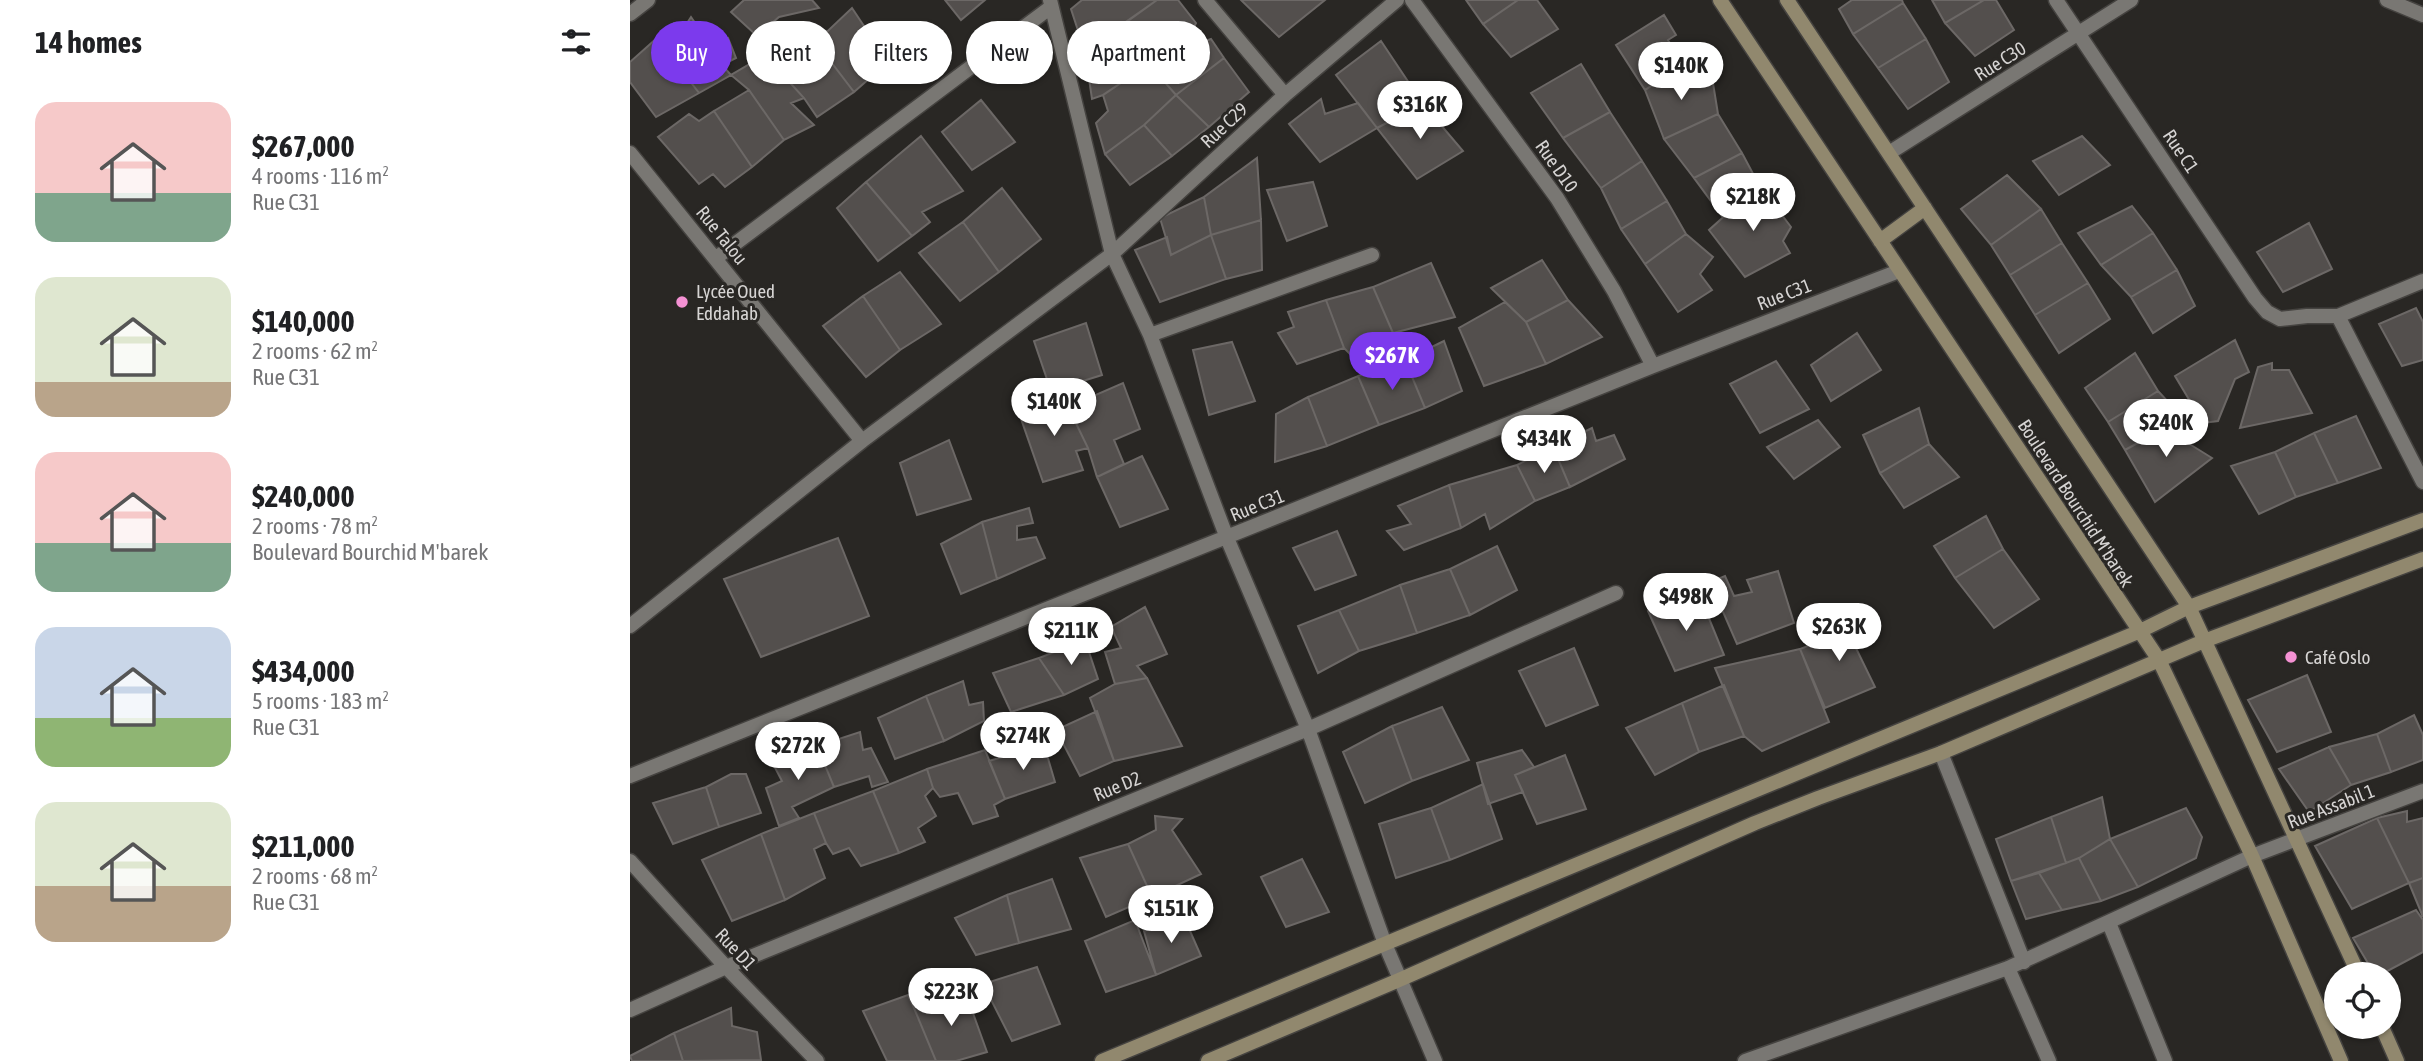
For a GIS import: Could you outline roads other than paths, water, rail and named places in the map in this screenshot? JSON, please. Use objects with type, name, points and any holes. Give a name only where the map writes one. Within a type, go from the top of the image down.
[{"type":"main road","name":"Boulevard Bourchid M'barek","points":[[1720,0],[2159,660],[2252,856],[2341,1061]]},
{"type":"main road","name":"Boulevard Bourchid M'barek","points":[[1787,0],[2189,607],[2352,962]]},
{"type":"main road","points":[[1880,240],[1926,208]]},
{"type":"main road","points":[[1102,1061],[2138,632],[2189,607],[2423,520]]},
{"type":"main road","points":[[1208,1061],[1755,823],[1941,753],[2204,640],[2423,559]]},
{"type":"main road","points":[[2387,1039],[2397,1061]]},
{"type":"street","points":[[630,15],[648,0]]},
{"type":"street","points":[[1205,0],[1284,95]]},
{"type":"street","name":"Rue C29","points":[[630,626],[862,441],[1112,254],[1284,95],[1397,0]]},
{"type":"street","name":"Rue D10","points":[[1412,0],[1557,198],[1614,290],[1653,366]]},
{"type":"street","name":"Rue C1","points":[[2056,0],[2267,312],[2280,319],[2339,316]]},
{"type":"street","name":"Rue C30","points":[[1889,153],[2131,0]]},
{"type":"street","points":[[2387,0],[2423,15]]},
{"type":"street","points":[[716,258],[1050,4],[1112,254],[1150,335],[1227,538],[1308,729],[1385,944],[1435,1061]]},
{"type":"street","name":"Rue Talou","points":[[630,153],[862,441]]},
{"type":"street","points":[[1150,335],[1372,255]]},
{"type":"street","name":"Rue C31","points":[[630,776],[1653,366],[1899,271]]},
{"type":"street","points":[[2423,281],[2339,316],[2423,482]]},
{"type":"street","name":"Rue D2","points":[[630,1010],[726,967],[1308,729],[1616,593]]},
{"type":"street","points":[[1941,753],[2024,962]]},
{"type":"street","name":"Rue Assabil 1","points":[[1745,1061],[2024,962],[2252,856],[2423,792]]},
{"type":"street","name":"Rue D1","points":[[630,861],[726,967],[817,1061]]},
{"type":"street","points":[[2109,923],[2165,1061]]},
{"type":"street","points":[[2008,968],[2049,1061]]},
{"type":"place","name":"Lycée Oued Eddahab","points":[[682,302]]},
{"type":"place","name":"Café Oslo","points":[[2291,657]]}]
